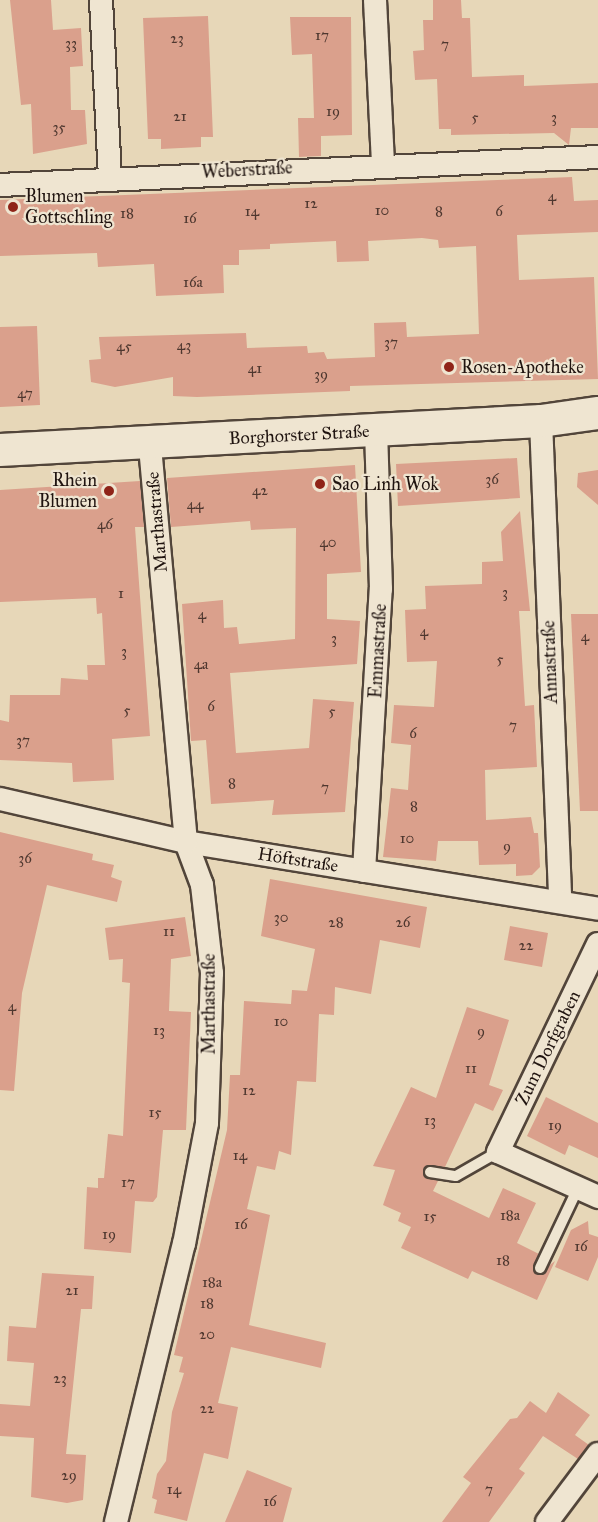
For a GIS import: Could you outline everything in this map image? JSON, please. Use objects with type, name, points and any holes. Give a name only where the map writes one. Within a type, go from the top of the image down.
[{"type":"main road","name":"Borghorster Straße","points":[[0,450],[150,444],[541,421],[598,413]]},
{"type":"street","points":[[101,0],[110,176]]},
{"type":"street","points":[[375,0],[383,163]]},
{"type":"street","name":"Weberstraße","points":[[0,185],[110,176],[383,163],[598,157]]},
{"type":"street","name":"Annastraße","points":[[541,421],[560,902]]},
{"type":"street","name":"Emmastraße","points":[[364,871],[381,589],[376,430]]},
{"type":"street","name":"Marthastraße","points":[[116,1522],[184,1244],[207,1123],[212,973],[202,885],[186,842],[150,444]]},
{"type":"street","name":"Höftstraße","points":[[0,799],[186,842],[598,909]]},
{"type":"street","name":"Zum Dorfgraben","points":[[498,1152],[598,944]]},
{"type":"street","points":[[498,1152],[588,1192]]},
{"type":"street","points":[[547,1522],[598,1454]]},
{"type":"lane","points":[[430,1172],[456,1176],[498,1152]]},
{"type":"lane","points":[[540,1268],[588,1192]]},
{"type":"building","points":[[10,0],[51,0],[53,30],[81,28],[83,66],[70,67],[71,110],[85,110],[87,144],[33,154],[31,104],[21,105]]},
{"type":"building","points":[[433,0],[461,0],[462,18],[470,18],[472,77],[524,75],[524,86],[598,83],[598,128],[571,128],[569,145],[554,133],[451,135],[451,129],[439,129],[437,79],[415,80],[413,51],[424,50],[423,20],[433,20]]},
{"type":"building","points":[[208,16],[213,137],[201,137],[201,147],[161,149],[161,139],[148,139],[143,18]]},
{"type":"building","points":[[290,17],[351,17],[352,135],[321,136],[321,156],[299,157],[298,118],[314,118],[312,54],[292,55]]},
{"type":"building","points":[[572,177],[574,201],[598,200],[598,232],[517,235],[519,280],[594,277],[598,379],[350,386],[350,391],[197,397],[173,396],[173,377],[115,387],[91,382],[89,360],[101,359],[99,337],[246,333],[247,348],[307,346],[308,353],[324,352],[327,359],[375,357],[374,323],[406,322],[407,337],[479,334],[476,246],[439,248],[438,240],[422,238],[368,241],[369,261],[337,262],[336,241],[270,244],[270,249],[239,250],[239,265],[223,265],[224,293],[156,296],[154,264],[98,267],[97,253],[0,256],[0,200]]},
{"type":"building","points":[[37,326],[40,405],[0,407],[0,327]]},
{"type":"building","points":[[517,458],[520,498],[398,506],[396,464]]},
{"type":"building","points":[[355,465],[361,572],[327,574],[327,619],[360,621],[357,664],[230,673],[236,753],[309,748],[313,699],[354,702],[345,812],[272,815],[274,800],[211,804],[206,740],[191,741],[182,604],[223,600],[224,628],[237,627],[239,644],[295,639],[296,528],[251,530],[250,521],[171,527],[167,478]]},
{"type":"building","points":[[598,470],[598,505],[577,487],[578,473]]},
{"type":"building","points":[[140,481],[144,527],[135,527],[150,736],[112,739],[114,780],[73,782],[72,763],[0,760],[0,720],[9,722],[10,695],[60,695],[61,678],[88,680],[87,665],[105,665],[102,613],[97,614],[96,598],[0,602],[0,490]]},
{"type":"building","points":[[520,511],[530,611],[519,611],[525,706],[534,705],[537,767],[485,770],[486,820],[531,817],[534,833],[538,833],[540,867],[532,875],[516,876],[516,864],[479,865],[478,841],[438,841],[436,861],[383,857],[391,788],[408,790],[411,745],[391,743],[394,705],[434,707],[437,661],[407,662],[405,610],[426,609],[425,586],[482,584],[482,562],[503,561],[501,532]]},
{"type":"building","points":[[571,614],[598,614],[598,811],[580,811]]},
{"type":"building","points":[[0,832],[93,854],[92,860],[114,865],[111,877],[122,881],[117,902],[47,885],[22,993],[14,1091],[0,1090]]},
{"type":"building","points":[[270,879],[427,907],[420,948],[380,940],[371,994],[335,987],[334,1015],[319,1014],[316,1082],[297,1081],[291,1155],[279,1151],[275,1170],[257,1166],[247,1209],[270,1215],[249,1325],[326,1343],[321,1368],[231,1347],[218,1403],[238,1407],[228,1459],[204,1453],[187,1521],[154,1513],[157,1500],[152,1498],[157,1474],[166,1461],[172,1412],[184,1373],[179,1372],[183,1357],[174,1355],[227,1130],[230,1075],[240,1075],[244,1001],[291,1004],[292,990],[307,991],[315,949],[261,936]]},
{"type":"building","points":[[185,917],[191,956],[171,959],[169,1011],[191,1012],[186,1130],[163,1130],[157,1197],[153,1202],[135,1201],[131,1253],[84,1249],[87,1187],[98,1188],[98,1178],[104,1178],[108,1134],[123,1136],[130,983],[122,982],[123,959],[109,960],[105,928]]},
{"type":"building","points":[[510,926],[548,933],[542,967],[504,960]]},
{"type":"building","points":[[467,1007],[509,1020],[489,1085],[503,1090],[493,1111],[475,1103],[445,1167],[428,1165],[423,1174],[438,1181],[433,1191],[489,1218],[503,1188],[536,1203],[517,1243],[539,1254],[533,1268],[537,1275],[555,1261],[537,1300],[472,1271],[468,1279],[401,1248],[411,1227],[398,1221],[401,1213],[383,1205],[395,1170],[373,1166],[411,1087],[436,1098]]},
{"type":"building","points":[[546,1097],[598,1123],[598,1158],[569,1145],[565,1155],[527,1136]]},
{"type":"building","points":[[588,1221],[589,1234],[598,1237],[598,1257],[588,1281],[555,1267],[571,1230]]},
{"type":"building","points":[[42,1273],[94,1276],[92,1309],[81,1309],[66,1454],[86,1455],[83,1500],[67,1503],[31,1497],[34,1438],[0,1436],[0,1404],[30,1406],[34,1363],[7,1361],[9,1326],[36,1328]]},
{"type":"building","points":[[558,1392],[590,1415],[575,1435],[589,1445],[578,1459],[543,1436],[519,1469],[525,1473],[489,1522],[442,1522],[471,1483],[463,1477],[510,1419],[517,1418],[530,1401],[546,1413]]},
{"type":"building","points":[[247,1470],[292,1488],[283,1522],[225,1522]]},
{"type":"place","name":"Blumen Gottschling","points":[[13,207]]},
{"type":"place","name":"Rosen-Apotheke","points":[[449,367]]},
{"type":"place","name":"Sao Linh Wok","points":[[320,484]]},
{"type":"place","name":"Rhein Blumen","points":[[109,491]]}]
